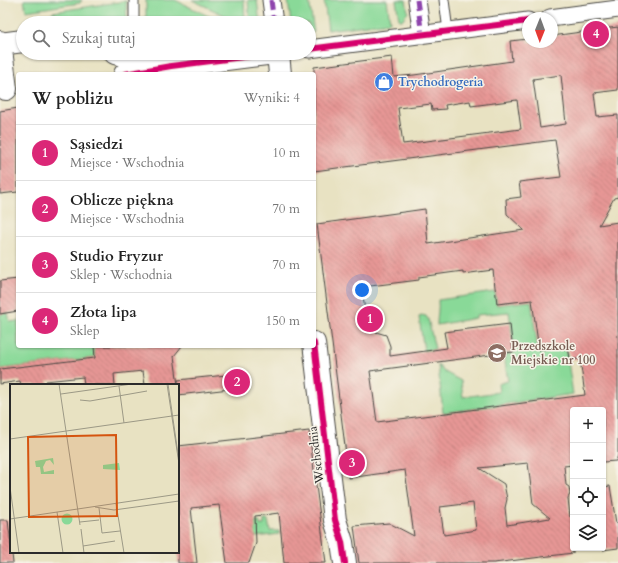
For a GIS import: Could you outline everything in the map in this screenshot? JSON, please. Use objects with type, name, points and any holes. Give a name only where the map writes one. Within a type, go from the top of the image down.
[{"type":"street","points":[[271,0],[273,16]]},
{"type":"street","points":[[417,0],[422,35]]},
{"type":"street","points":[[558,17],[618,9]]},
{"type":"street","points":[[316,48],[522,22]]},
{"type":"street","points":[[8,89],[0,43],[16,42]]},
{"type":"street","points":[[131,60],[171,66],[219,60]]},
{"type":"street","points":[[277,60],[280,72]]},
{"type":"street","name":"Wschodnia","points":[[315,348],[335,520],[342,542],[345,563]]},
{"type":"lane","points":[[134,0],[134,16]]},
{"type":"lane","points":[[444,0],[448,31]]},
{"type":"green space","points":[[24,0],[82,0],[80,3],[26,11]]},
{"type":"green space","points":[[146,0],[175,0],[208,16],[146,16]]},
{"type":"green space","points":[[192,0],[244,0],[245,16],[226,16]]},
{"type":"green space","points":[[248,0],[257,0],[259,16],[249,16]]},
{"type":"green space","points":[[288,0],[309,0],[312,16],[290,16]]},
{"type":"green space","points":[[324,0],[387,0],[390,22],[328,30]]},
{"type":"green space","points":[[396,0],[406,0],[408,12],[402,20],[399,20]]},
{"type":"green space","points":[[126,1],[127,16],[52,16],[52,12]]},
{"type":"green space","points":[[495,292],[497,305],[531,301],[538,351],[566,349],[573,394],[443,413],[438,365],[443,371],[461,381],[463,397],[499,392],[498,384],[508,381],[504,355],[515,353],[509,312],[476,315],[476,318],[437,325],[438,300]]},
{"type":"green space","points":[[8,313],[10,322],[16,321],[16,348],[94,348],[95,358],[0,369],[0,314]]},
{"type":"green space","points":[[421,315],[426,316],[428,319],[435,349],[424,351],[419,317]]},
{"type":"green space","points":[[264,520],[268,520],[270,531],[279,531],[279,534],[240,539],[238,523],[259,521],[260,525],[264,525]]},
{"type":"building","points":[[618,27],[618,90],[594,93],[597,117],[618,115],[618,197],[614,198],[599,225],[618,222],[618,455],[616,461],[606,462],[606,407],[570,407],[570,465],[564,466],[566,485],[569,487],[570,494],[568,498],[570,517],[570,551],[573,551],[573,553],[494,563],[359,563],[354,526],[389,523],[414,536],[405,470],[349,478],[317,224],[425,209],[428,244],[524,230],[507,214],[506,199],[521,197],[519,182],[561,177],[555,140],[316,171],[316,72],[314,72],[314,67],[392,57],[394,77],[414,75],[512,61],[510,41],[522,40],[522,48],[558,48],[558,35]],"holes":[[[561,75],[566,124],[540,128],[533,79]],[[517,100],[521,129],[403,144],[398,108],[431,104],[432,110],[446,109],[445,105],[470,101],[471,106]],[[493,270],[497,304],[532,300],[539,350],[568,346],[570,359],[580,359],[585,395],[377,422],[370,371],[513,352],[510,324],[444,332],[447,348],[390,356],[390,346],[386,335],[376,332],[375,319],[366,320],[362,287],[419,280],[419,277],[463,271],[463,274]],[[528,463],[533,504],[550,518],[507,525],[505,508],[507,499],[504,484],[479,468]],[[473,503],[476,530],[444,535],[440,507]]]},
{"type":"building","points":[[16,108],[16,192],[0,194],[0,111]]},
{"type":"building","points":[[16,279],[16,311],[0,314],[0,281]]},
{"type":"building","points":[[94,348],[180,348],[174,356],[178,384],[145,384],[143,371],[114,374],[115,384],[84,384],[83,377],[46,381],[49,384],[21,384],[20,381],[0,384],[0,369],[95,358]]},
{"type":"building","points":[[236,374],[238,388],[179,395],[178,380]]},
{"type":"building","points":[[309,431],[326,563],[284,563],[279,513],[255,516],[256,543],[249,563],[227,563],[219,505],[191,508],[197,563],[178,563],[179,446]]},
{"type":"building","points":[[610,486],[616,523],[618,523],[618,548],[606,550],[606,515],[606,487]]},
{"type":"building","points":[[0,520],[8,520],[10,553],[12,553],[13,563],[0,563]]},
{"type":"marked path","points":[[271,0],[273,16]]},
{"type":"marked path","points":[[417,0],[422,35]]},
{"type":"cycle path","points":[[316,48],[522,22]]},
{"type":"cycle path","points":[[136,72],[219,60]]},
{"type":"cycle path","points":[[315,348],[335,520],[342,542],[345,563]]},
{"type":"place","name":"Złota lipa","points":[[596,34]]},
{"type":"place","name":"Trychodrogeria","points":[[384,82]]},
{"type":"place","name":"Sąsiedzi","points":[[370,319]]},
{"type":"place","name":"Przedszkole Miejskie nr 100","points":[[497,353]]},
{"type":"place","name":"Oblicze piękna","points":[[237,382]]},
{"type":"place","name":"Studio Fryzur","points":[[352,463]]}]
